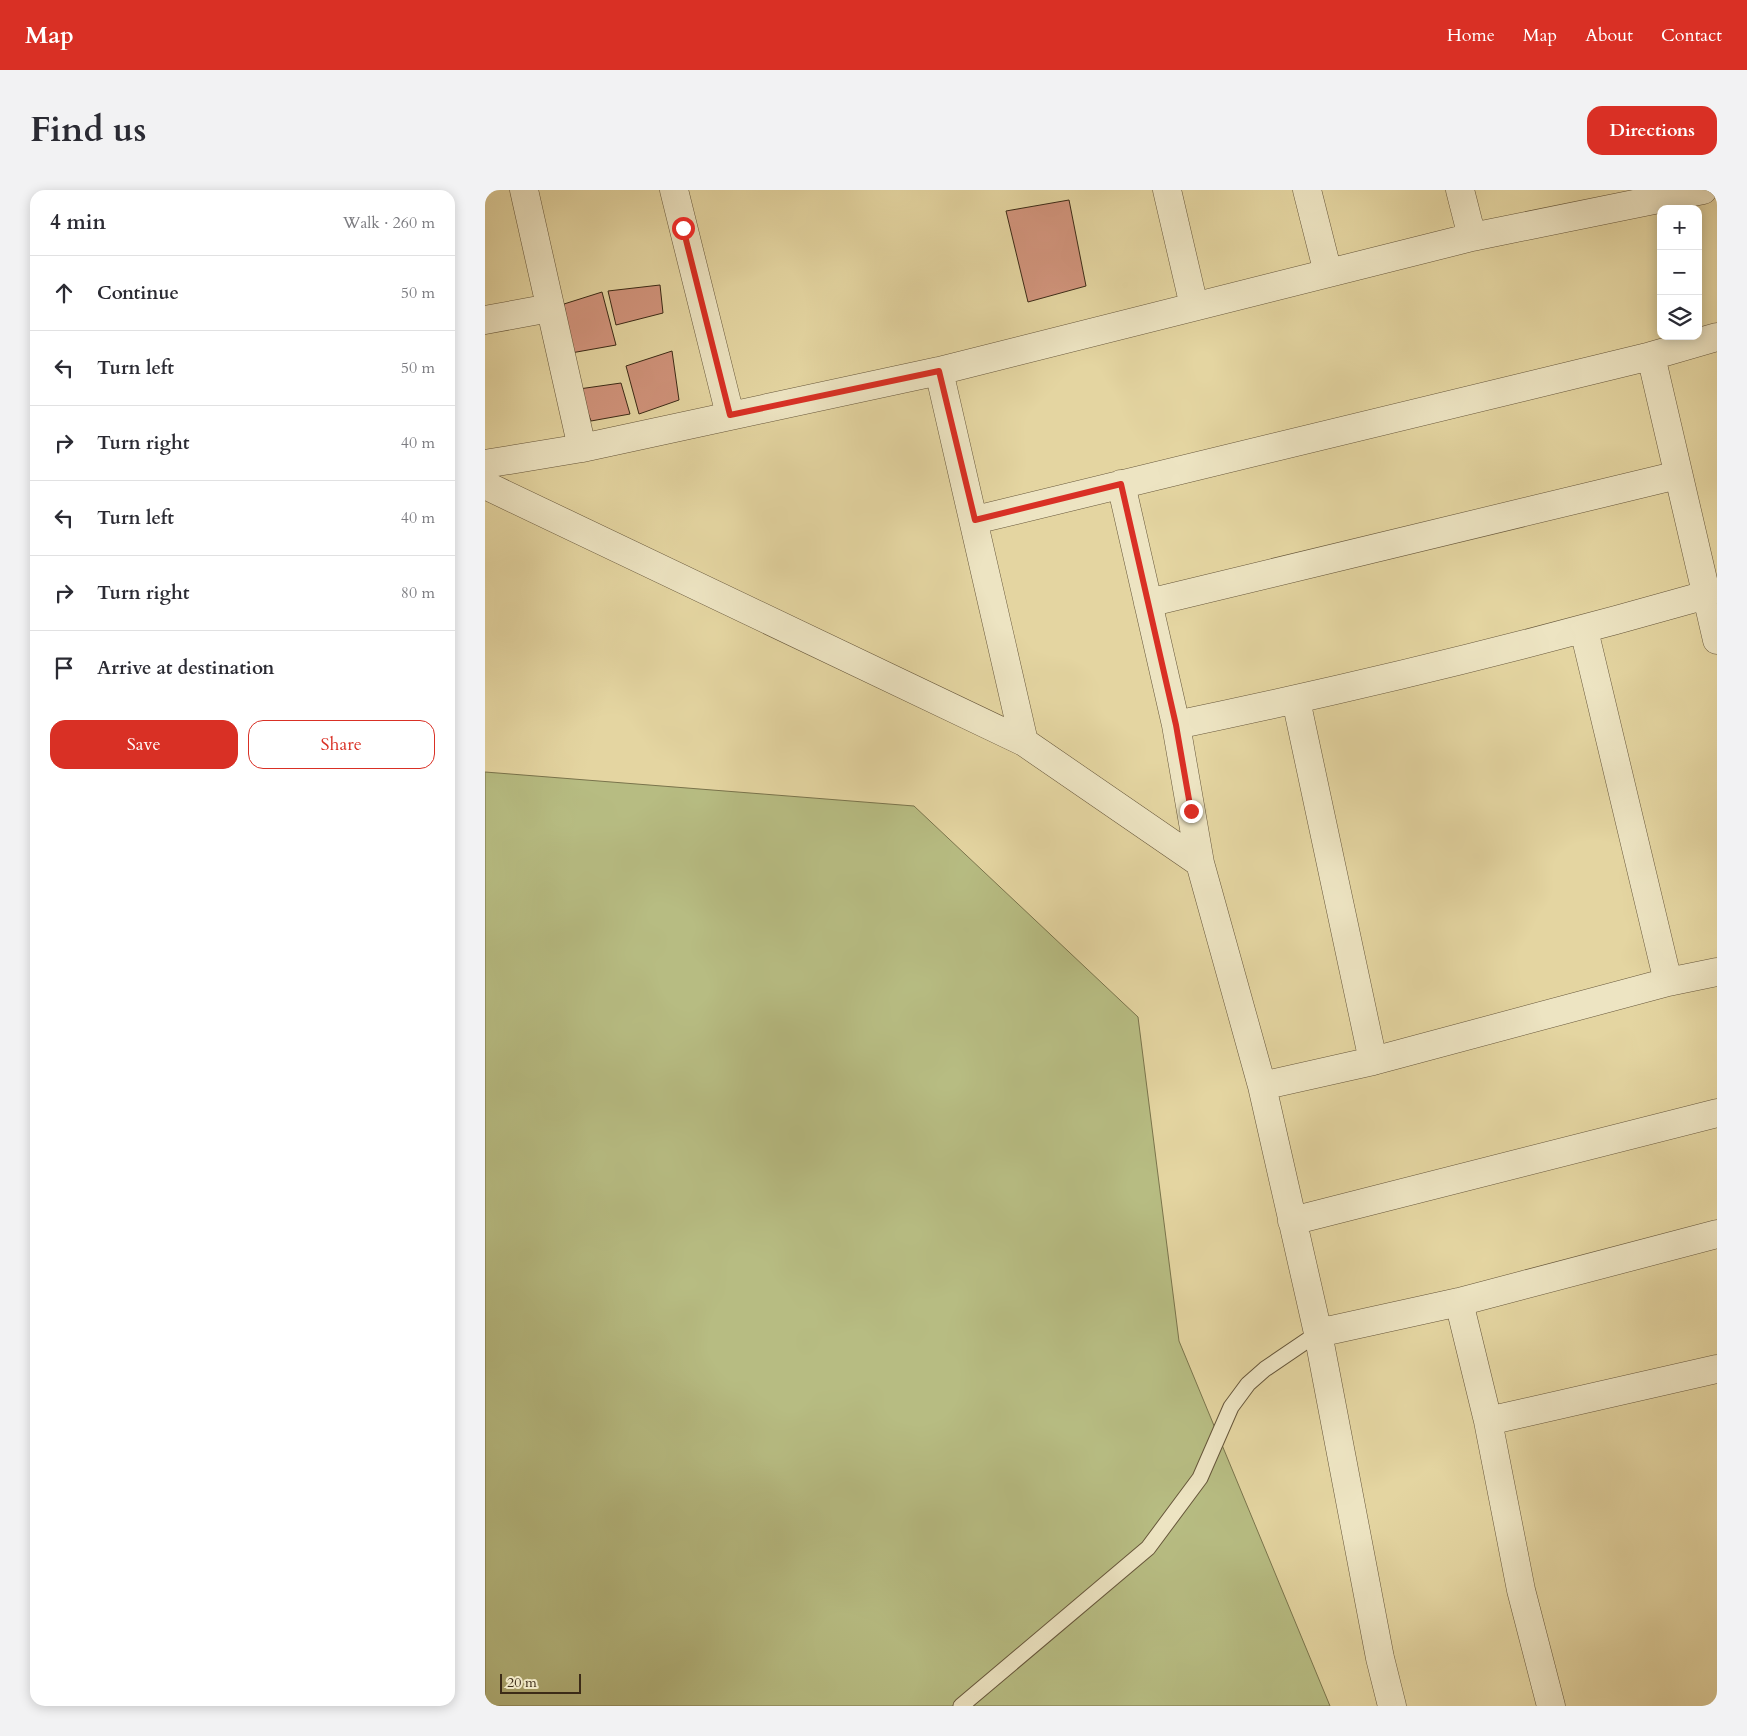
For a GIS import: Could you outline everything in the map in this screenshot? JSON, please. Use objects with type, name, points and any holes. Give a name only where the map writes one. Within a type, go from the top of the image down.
[{"type":"street","points":[[524,190],[582,448]]},
{"type":"street","points":[[674,190],[730,415]]},
{"type":"street","points":[[1167,190],[1194,306]]},
{"type":"street","points":[[1307,190],[1328,273]]},
{"type":"street","points":[[1460,190],[1472,237]]},
{"type":"street","points":[[485,464],[582,448],[939,371],[1472,237],[1703,190]]},
{"type":"street","points":[[485,320],[550,308]]},
{"type":"street","points":[[975,520],[1651,356],[1717,337]]},
{"type":"street","points":[[1651,356],[1717,640]]},
{"type":"street","points":[[939,371],[1025,742]]},
{"type":"street","points":[[1148,603],[1678,475]]},
{"type":"street","points":[[1121,484],[1176,725],[1200,863],[1262,1086],[1318,1333],[1380,1658],[1392,1706]]},
{"type":"street","points":[[485,485],[1025,742],[1200,863]]},
{"type":"street","points":[[1176,725],[1296,700],[1584,630],[1706,595]]},
{"type":"street","points":[[1584,630],[1667,982]]},
{"type":"street","points":[[1296,700],[1373,1061]]},
{"type":"street","points":[[1262,1086],[1373,1061],[1667,982],[1717,972]]},
{"type":"street","points":[[1292,1221],[1717,1112]]},
{"type":"street","points":[[1318,1333],[1459,1302],[1717,1234]]},
{"type":"street","points":[[1459,1302],[1487,1421],[1521,1590],[1551,1706]]},
{"type":"street","points":[[1487,1421],[1717,1369]]},
{"type":"lane","points":[[961,1706],[1148,1548],[1200,1478],[1231,1407],[1248,1384],[1265,1369],[1318,1333]]},
{"type":"green space","points":[[485,772],[914,806],[1138,1017],[1179,1341],[1330,1706],[485,1706]]},
{"type":"building","points":[[1069,200],[1086,286],[1028,302],[1006,211]]},
{"type":"building","points":[[660,285],[663,313],[616,325],[608,291]]},
{"type":"building","points":[[602,292],[616,345],[571,353],[564,304]]},
{"type":"building","points":[[672,351],[679,400],[639,414],[626,366]]},
{"type":"building","points":[[621,383],[630,414],[591,421],[579,389]]},
{"type":"route","points":[[683,228],[730,415],[939,371],[975,520],[1121,484],[1176,725],[1191,811]]}]
